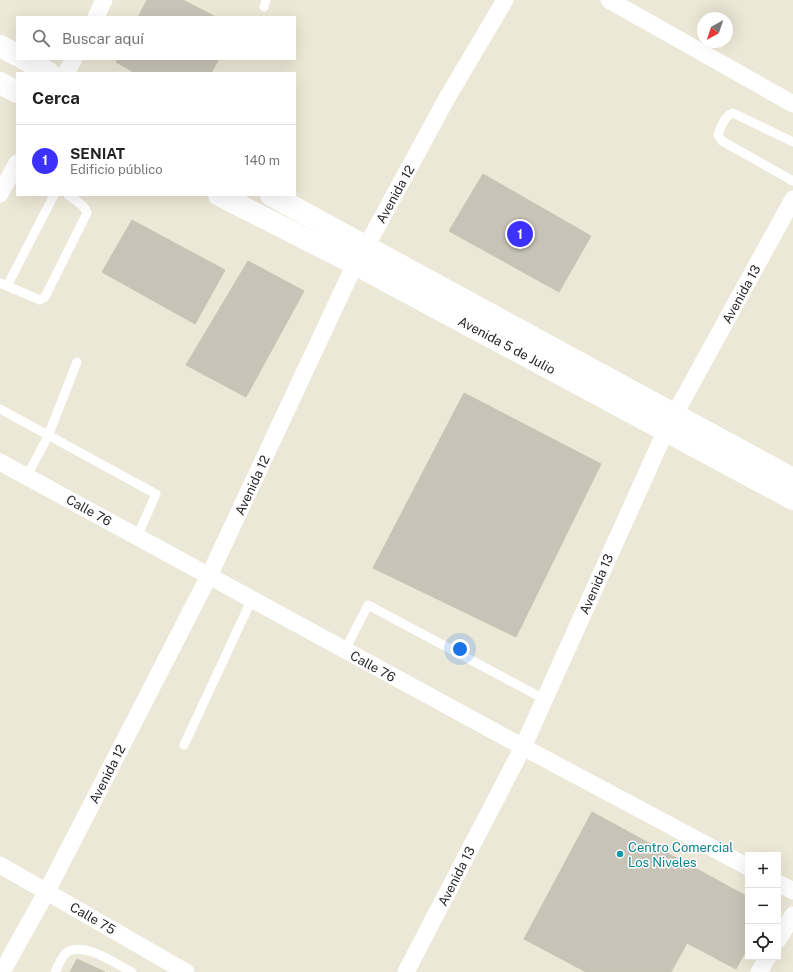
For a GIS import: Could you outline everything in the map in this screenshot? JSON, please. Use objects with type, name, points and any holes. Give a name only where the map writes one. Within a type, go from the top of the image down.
[{"type":"main road","points":[[0,46],[16,54]]},
{"type":"main road","points":[[26,60],[47,72]]},
{"type":"main road","points":[[0,83],[16,91]]},
{"type":"main road","name":"Avenida 5 de Julio","points":[[221,196],[361,255]]},
{"type":"main road","name":"Avenida 5 de Julio","points":[[272,196],[361,255],[670,422],[793,479]]},
{"type":"main road","name":"Avenida 5 de Julio","points":[[670,422],[793,499]]},
{"type":"street","points":[[96,16],[104,0]]},
{"type":"street","name":"Avenida 12","points":[[2,972],[47,891],[209,576],[361,255],[447,98],[505,0]]},
{"type":"street","points":[[609,0],[793,104]]},
{"type":"street","points":[[67,72],[73,60]]},
{"type":"street","points":[[0,194],[16,165]]},
{"type":"street","name":"Avenida 13","points":[[406,972],[522,747],[670,422],[793,199]]},
{"type":"street","name":"Calle 76","points":[[0,462],[522,747],[745,865]]},
{"type":"street","name":"Calle 75","points":[[0,865],[186,972]]},
{"type":"street","points":[[781,885],[793,891]]},
{"type":"street","points":[[781,935],[793,914]]},
{"type":"street","points":[[759,972],[766,960]]},
{"type":"lane","points":[[793,142],[732,113],[724,120],[718,135],[722,140],[793,181]]},
{"type":"lane","points":[[53,196],[3,284],[40,300],[45,297],[87,213],[84,206],[69,196]]},
{"type":"lane","points":[[27,476],[48,436],[77,362]]},
{"type":"lane","points":[[0,409],[156,494],[137,536]]},
{"type":"lane","points":[[184,745],[252,599]]},
{"type":"lane","points":[[345,650],[368,605],[544,700]]},
{"type":"lane","points":[[55,972],[65,953],[76,949],[89,950],[132,972]]},
{"type":"building","points":[[147,0],[183,0],[214,16],[139,16]]},
{"type":"building","points":[[117,60],[218,60],[212,72],[133,72],[116,62]]},
{"type":"building","points":[[483,174],[591,236],[559,292],[449,231]]},
{"type":"building","points":[[132,220],[225,270],[195,324],[102,272]]},
{"type":"building","points":[[248,261],[304,291],[246,397],[186,365]]},
{"type":"building","points":[[464,393],[601,464],[516,637],[373,568]]},
{"type":"building","name":"Centro Comercial Los Niveles","points":[[592,812],[745,895],[745,952],[736,969],[687,943],[671,972],[586,972],[524,939]]},
{"type":"building","points":[[77,959],[105,972],[70,972]]},
{"type":"place","name":"SENIAT","points":[[520,234]]},
{"type":"place","name":"Centro Comercial Los Niveles","points":[[620,854]]}]
